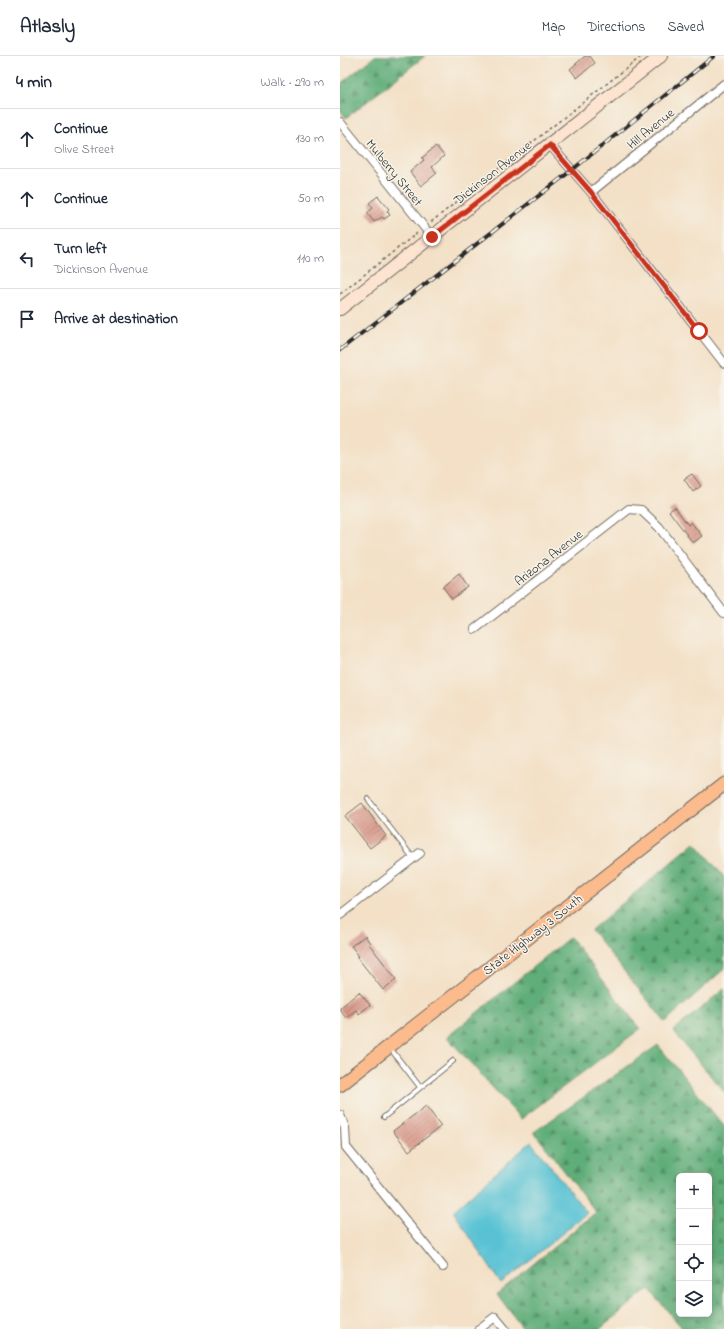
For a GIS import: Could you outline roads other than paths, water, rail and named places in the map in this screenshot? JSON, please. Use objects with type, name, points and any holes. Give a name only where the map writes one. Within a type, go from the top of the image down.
[{"type":"main road","name":"State Highway 3 South","points":[[340,1085],[724,784]]},
{"type":"street","name":"Dickinson Avenue","points":[[340,310],[428,232],[550,145],[661,56]]},
{"type":"street","name":"Hill Avenue","points":[[591,192],[724,84]]},
{"type":"street","name":"Mulberry Street","points":[[340,122],[343,133],[428,232]]},
{"type":"street","points":[[550,145],[591,192],[724,363]]},
{"type":"street","name":"Arizona Avenue","points":[[475,629],[629,509],[641,510],[659,527],[724,613]]},
{"type":"street","points":[[340,915],[420,853]]},
{"type":"street","points":[[340,1115],[345,1128],[346,1147],[443,1267]]},
{"type":"street","points":[[480,1329],[495,1317],[505,1329]]},
{"type":"lane","points":[[368,800],[413,858]]},
{"type":"lane","points":[[389,1046],[420,1087]]},
{"type":"lane","points":[[384,1116],[452,1061]]},
{"type":"water","points":[[531,1142],[587,1213],[501,1284],[453,1211]]},
{"type":"railway","points":[[340,350],[572,170],[714,56]]}]
